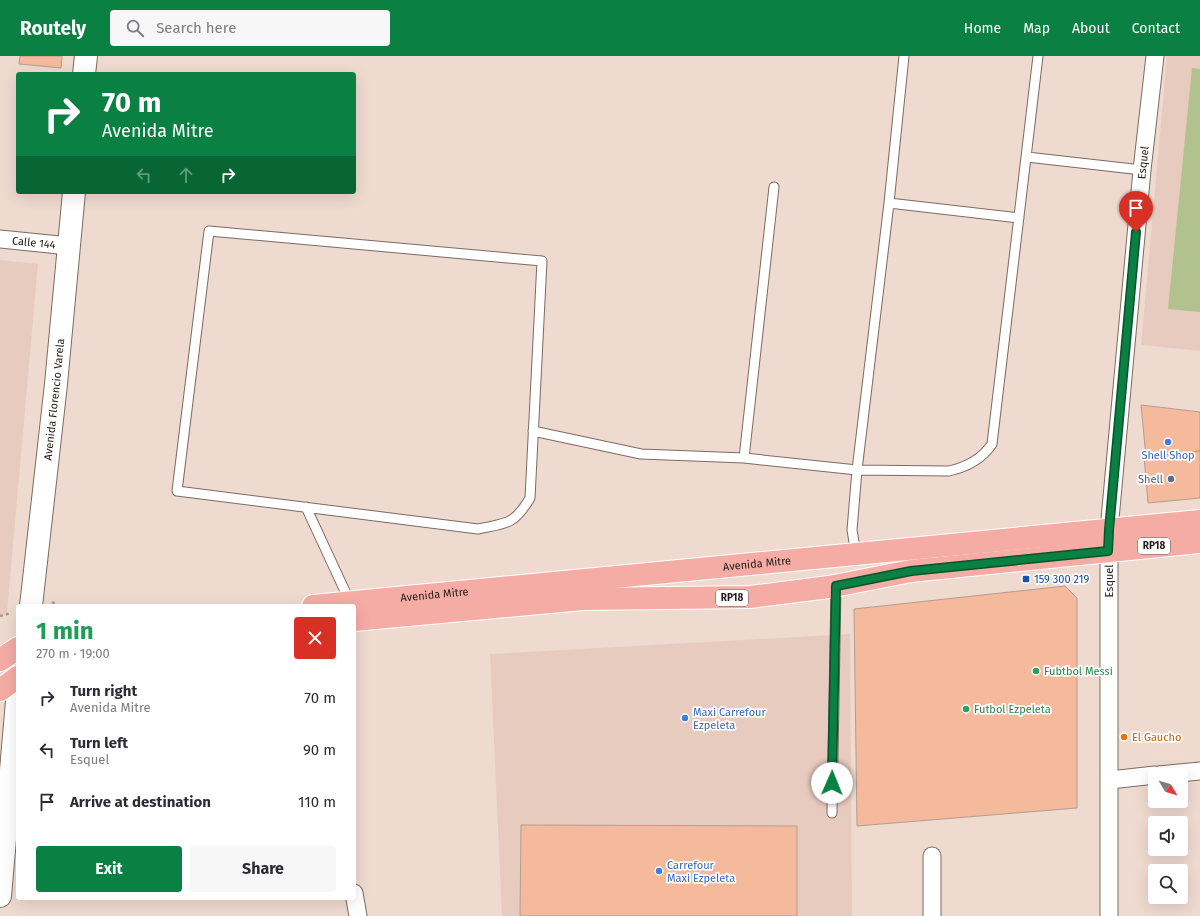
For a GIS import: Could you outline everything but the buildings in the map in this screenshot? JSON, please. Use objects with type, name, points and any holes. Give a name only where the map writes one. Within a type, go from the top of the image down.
[{"type":"main road","points":[[84,72],[86,56]]},
{"type":"main road","name":"Avenida Florencio Varela","points":[[22,604],[56,384],[74,194]]},
{"type":"main road","name":"Avenida Mitre","points":[[356,611],[583,599],[750,597],[836,586],[911,571],[1109,540],[1200,521]]},
{"type":"main road","name":"Avenida Mitre","points":[[356,611],[856,554],[1109,540],[1200,542]]},
{"type":"main road","points":[[0,660],[16,649]]},
{"type":"main road","points":[[0,690],[16,678]]},
{"type":"main road","points":[[0,896],[16,713]]},
{"type":"street","name":"Esquel","points":[[1109,916],[1109,540],[1142,170],[1155,56]]},
{"type":"street","name":"Calle 144","points":[[0,239],[69,246]]},
{"type":"street","points":[[1188,772],[1200,771]]},
{"type":"street","points":[[1110,780],[1148,776]]},
{"type":"street","points":[[932,856],[932,916]]},
{"type":"street","points":[[355,900],[358,916]]},
{"type":"lane","points":[[856,554],[852,530],[857,470],[890,203],[904,56]]},
{"type":"lane","points":[[533,431],[641,454],[744,458],[857,470],[950,471],[962,468],[976,461],[986,453],[992,444],[1038,56]]},
{"type":"lane","points":[[1027,157],[1142,170]]},
{"type":"lane","points":[[744,458],[774,187]]},
{"type":"lane","points":[[890,203],[1019,218]]},
{"type":"lane","points":[[209,230],[542,261],[533,431],[530,498],[521,513],[507,523],[478,528],[177,491],[209,230]]},
{"type":"lane","points":[[306,507],[349,604]]},
{"type":"lane","points":[[832,813],[836,586]]},
{"type":"path","points":[[0,616],[16,611]]},
{"type":"shaded area","points":[[1167,56],[1200,56],[1200,351],[1141,345]]},
{"type":"shaded area","points":[[0,260],[38,264],[7,612],[0,617]]},
{"type":"shaded area","points":[[850,634],[852,916],[502,916],[490,654]]},
{"type":"green space","points":[[1192,68],[1200,69],[1200,312],[1168,309]]},
{"type":"place","name":"Shell Shop","points":[[1168,442]]},
{"type":"place","name":"Shell","points":[[1171,479]]},
{"type":"place","name":"159 300 219","points":[[1026,579]]},
{"type":"place","name":"Fubtbol Messi","points":[[1036,671]]},
{"type":"place","name":"Futbol Ezpeleta","points":[[966,709]]},
{"type":"place","name":"Maxi Carrefour Ezpeleta","points":[[685,718]]},
{"type":"place","name":"El Gaucho","points":[[1124,737]]},
{"type":"place","name":"Carrefour Maxi Ezpeleta","points":[[659,871]]},
{"type":"route","points":[[832,783],[836,586],[911,571],[1108,551],[1136,232]]}]
